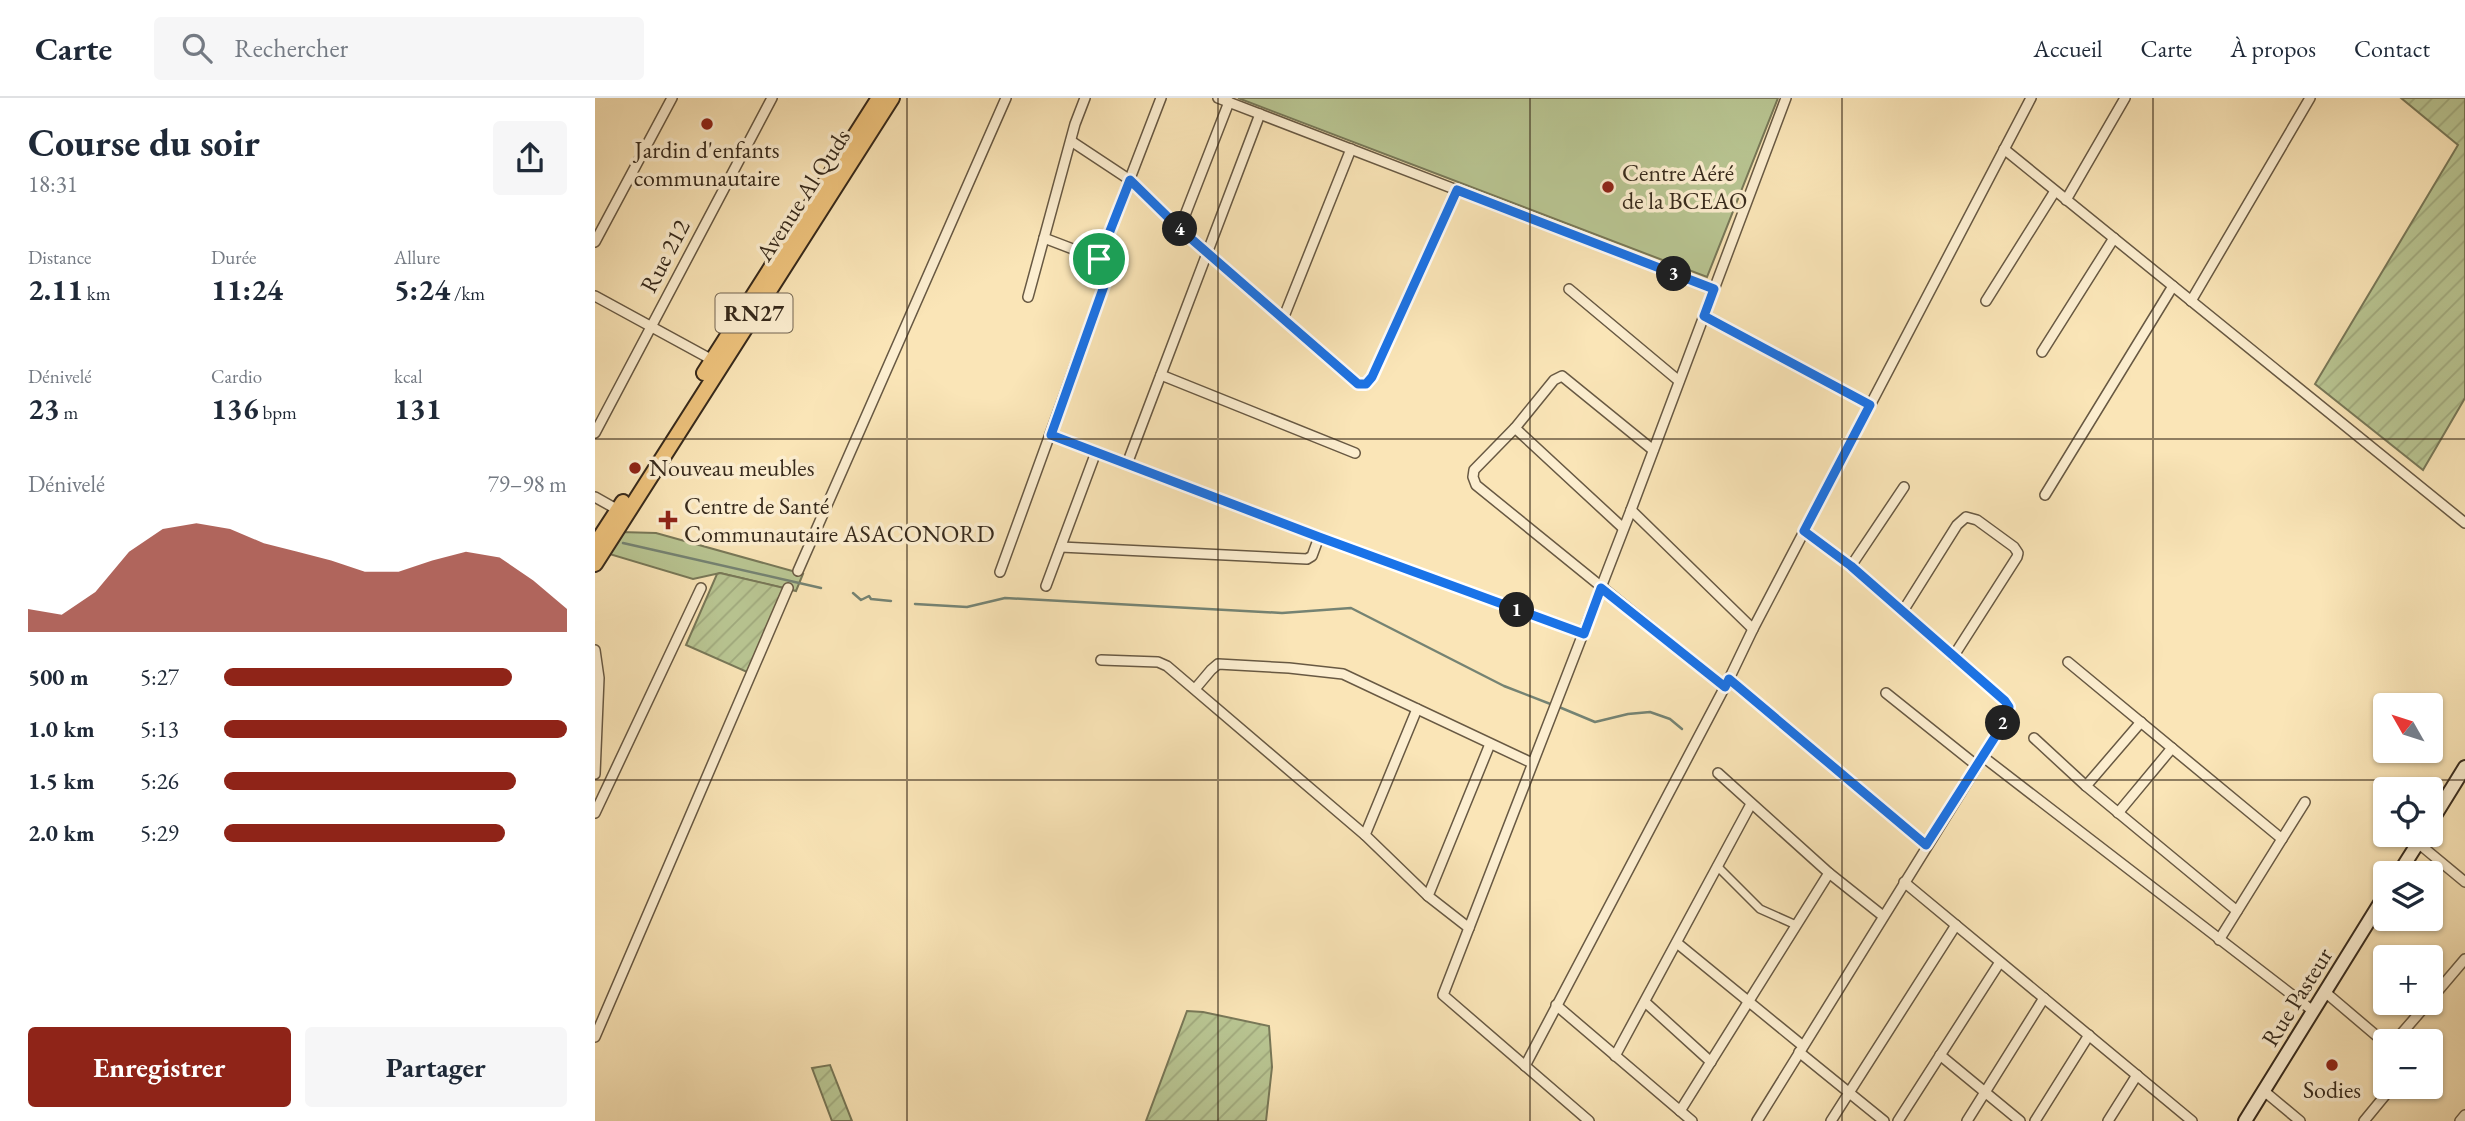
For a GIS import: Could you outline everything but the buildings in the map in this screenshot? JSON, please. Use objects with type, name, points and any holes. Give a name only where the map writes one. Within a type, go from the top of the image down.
[{"type":"main road","name":"Avenue Al Quds","points":[[595,564],[598,546],[717,362],[879,98]]},
{"type":"main road","name":"Avenue Al Quds","points":[[612,527],[618,510],[893,98]]},
{"type":"main road","points":[[2443,803],[2465,767]]},
{"type":"main road","name":"Rue Pasteur","points":[[2245,1121],[2373,914]]},
{"type":"street","points":[[595,242],[672,98]]},
{"type":"street","name":"Rue 212","points":[[595,433],[772,98]]},
{"type":"street","points":[[799,571],[1006,98]]},
{"type":"street","points":[[1028,298],[1085,98]]},
{"type":"street","points":[[1099,259],[1161,98]]},
{"type":"street","points":[[1218,98],[1714,289]]},
{"type":"street","points":[[1589,1121],[1443,995],[1584,634],[1786,98]]},
{"type":"street","points":[[1525,1066],[2031,98]]},
{"type":"street","points":[[2066,200],[2125,98]]},
{"type":"street","points":[[2191,301],[2310,98]]},
{"type":"street","points":[[1180,229],[1229,102]]},
{"type":"street","points":[[1127,464],[1261,114]]},
{"type":"street","points":[[1071,141],[1130,180],[1180,229],[1358,384],[1366,384],[1372,377],[1457,190]]},
{"type":"street","points":[[1283,319],[1351,149]]},
{"type":"street","points":[[2004,149],[2465,523]]},
{"type":"street","points":[[1986,301],[2055,191]]},
{"type":"street","points":[[1000,572],[1109,272],[1109,267],[1099,259],[1044,238]]},
{"type":"street","points":[[2042,352],[2113,238]]},
{"type":"street","points":[[2045,495],[2172,286]]},
{"type":"street","points":[[1570,289],[1679,381]]},
{"type":"street","points":[[595,296],[717,362]]},
{"type":"street","points":[[1704,316],[1870,405]]},
{"type":"street","points":[[1161,375],[1355,453]]},
{"type":"street","points":[[1653,450],[1562,376],[1554,380],[1515,428],[1474,470],[1473,478],[1476,485],[1601,588],[1727,683],[1926,845]]},
{"type":"street","points":[[1515,428],[1623,528]]},
{"type":"street","points":[[1051,435],[1584,634]]},
{"type":"street","points":[[1046,586],[1096,452]]},
{"type":"street","points":[[1851,566],[1904,487]]},
{"type":"street","points":[[595,497],[618,510]]},
{"type":"street","points":[[1631,510],[1753,629]]},
{"type":"street","points":[[1903,611],[1957,525],[1966,517],[1977,520],[2014,547],[2018,553],[2017,557],[1953,657]]},
{"type":"street","points":[[1756,1121],[2007,718],[2009,707],[1851,566],[1804,531]]},
{"type":"street","points":[[1061,547],[1307,559],[1312,556],[1319,537]]},
{"type":"street","points":[[595,1037],[788,588]]},
{"type":"street","points":[[595,813],[701,589]]},
{"type":"street","points":[[595,650],[600,678],[595,774]]},
{"type":"street","points":[[1101,660],[1158,662],[1167,666],[1364,835],[1428,896],[1469,928]]},
{"type":"street","points":[[2068,662],[2282,839]]},
{"type":"street","points":[[1195,689],[1210,670],[1219,664],[1343,674],[1532,763]]},
{"type":"street","points":[[1886,693],[1976,765]]},
{"type":"street","points":[[1364,835],[1417,709]]},
{"type":"street","points":[[2086,786],[2141,722]]},
{"type":"street","points":[[2034,738],[2086,786],[2237,911]]},
{"type":"street","points":[[1428,896],[1490,744]]},
{"type":"street","points":[[2118,813],[2172,748]]},
{"type":"street","points":[[1982,756],[2313,1011]]},
{"type":"street","points":[[1718,773],[1829,873],[1883,916]]},
{"type":"street","points":[[2219,940],[2305,802]]},
{"type":"street","points":[[1615,1056],[1751,804]]},
{"type":"street","points":[[2429,847],[2465,882]]},
{"type":"street","points":[[1717,866],[1760,909],[1796,925]]},
{"type":"street","points":[[1680,1111],[1829,873]]},
{"type":"street","points":[[1904,882],[2192,1121]]},
{"type":"street","points":[[1832,1121],[1956,925]]},
{"type":"street","points":[[1677,943],[1748,1001],[1849,1093],[1884,1121]]},
{"type":"street","points":[[2443,985],[2465,960]]},
{"type":"street","points":[[1898,1121],[2000,962]]},
{"type":"street","points":[[2325,992],[2373,1033]]},
{"type":"street","points":[[1966,1121],[2044,998]]},
{"type":"street","points":[[1645,1002],[1711,1062]]},
{"type":"street","points":[[1556,1005],[1692,1121]]},
{"type":"street","points":[[2405,1029],[2417,1015]]},
{"type":"street","points":[[2035,1121],[2089,1035]]},
{"type":"street","points":[[1940,1055],[2019,1121]]},
{"type":"street","points":[[2108,1121],[2137,1075]]},
{"type":"street","points":[[2264,1091],[2300,1121]]},
{"type":"street","points":[[2364,1121],[2382,1099]]},
{"type":"street","points":[[2460,1121],[2465,1115]]},
{"type":"green space","name":"Centre Aéré de la BCEAO","points":[[1238,98],[1778,98],[1707,277]]},
{"type":"green space","points":[[2401,98],[2465,98],[2465,398],[2423,470],[2315,384],[2458,145]]},
{"type":"green space","points":[[620,532],[656,533],[803,574],[796,591],[720,573],[693,579],[606,553]]},
{"type":"green space","points":[[717,574],[784,588],[747,672],[686,645]]},
{"type":"green space","points":[[1187,1011],[1269,1026],[1272,1067],[1266,1121],[1146,1121]]},
{"type":"green space","points":[[830,1065],[852,1121],[832,1121],[812,1068]]},
{"type":"waterway","points":[[623,543],[821,588]]},
{"type":"waterway","points":[[853,593],[861,600],[869,596],[871,599],[891,601]]},
{"type":"waterway","points":[[915,604],[967,607],[1005,598],[1282,613],[1351,608],[1504,686],[1553,705]]},
{"type":"waterway","points":[[1559,707],[1595,722],[1650,712],[1670,719],[1682,729]]},
{"type":"place","name":"Jardin d'enfants communautaire","points":[[707,124]]},
{"type":"place","name":"Centre Aéré de la BCEAO","points":[[1608,187]]},
{"type":"place","name":"Nouveau meubles","points":[[635,468]]},
{"type":"place","name":"Centre de Santé Communautaire ASACONORD","points":[[668,520]]},
{"type":"place","name":"Sodies","points":[[2332,1065]]},
{"type":"route","points":[[1130,180],[1180,229],[1358,384],[1366,384],[1372,377],[1457,190],[1714,289],[1704,316],[1870,405],[1804,531],[1851,566],[2005,701],[2009,707],[2007,718],[1926,845],[1729,679],[1725,687],[1601,588],[1584,634],[1051,435],[1110,269],[1099,259],[1130,180]]}]
